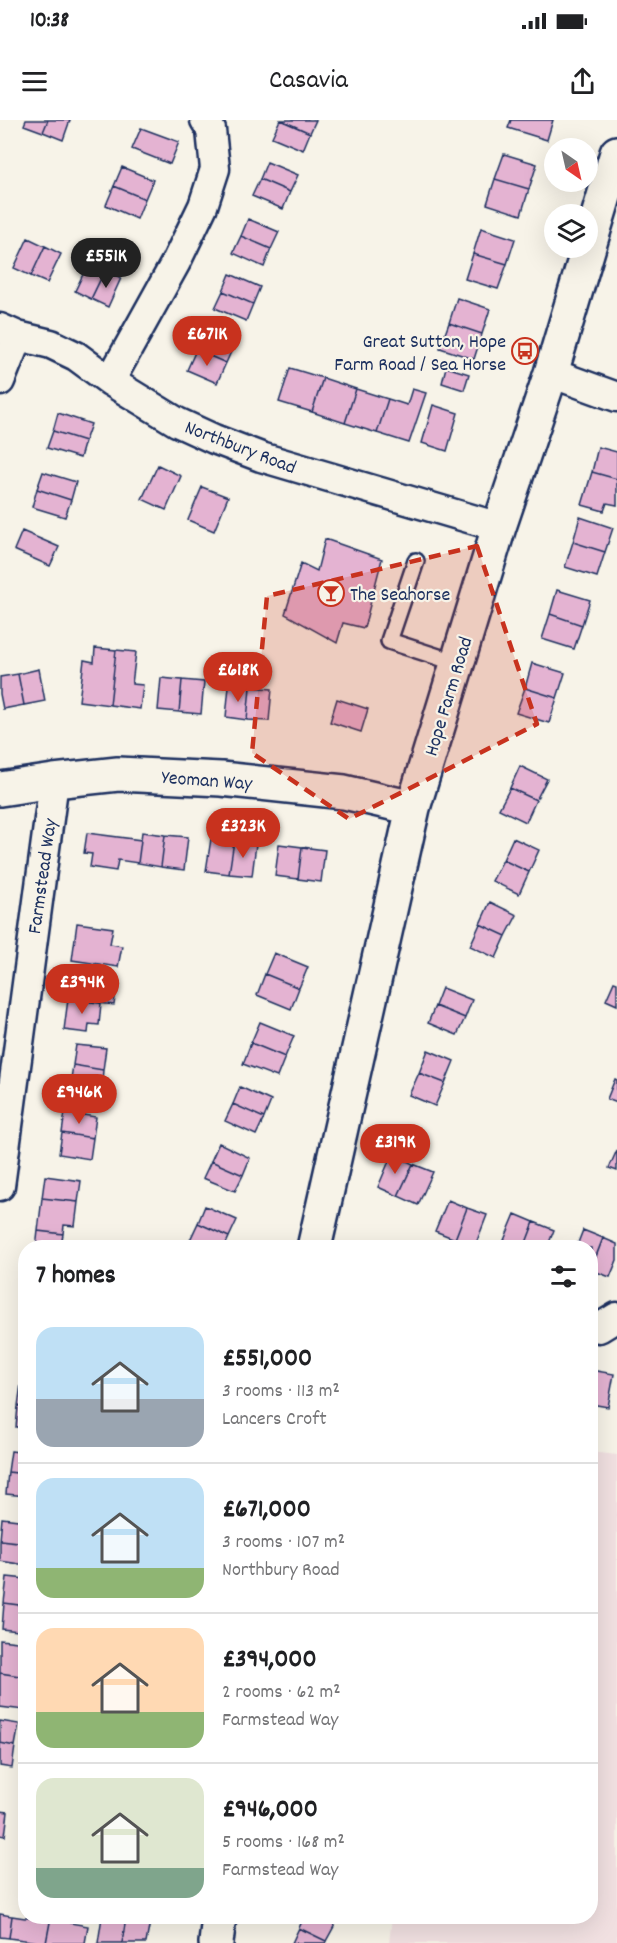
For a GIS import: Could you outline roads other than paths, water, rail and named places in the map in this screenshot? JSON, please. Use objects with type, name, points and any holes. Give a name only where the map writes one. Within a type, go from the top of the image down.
[{"type":"street","points":[[110,381],[176,262],[203,206],[214,169],[211,130],[205,120]]},
{"type":"street","name":"Hope Farm Road","points":[[316,1240],[413,808],[499,527],[551,373],[617,153]]},
{"type":"street","points":[[0,381],[9,332]]},
{"type":"street","name":"Northbury Road","points":[[9,332],[51,344],[76,356],[110,381],[177,422],[261,458],[499,527]]},
{"type":"street","points":[[551,373],[617,397]]},
{"type":"street","name":"Yeoman Way","points":[[0,789],[118,774],[221,778],[344,792],[413,808]]},
{"type":"street","name":"Farmstead Way","points":[[0,1186],[54,781]]},
{"type":"street","points":[[598,1328],[617,1317]]},
{"type":"street","points":[[216,1943],[218,1924]]},
{"type":"lane","points":[[416,561],[389,641],[457,663]]},
{"type":"place","name":"Great Sutton, Hope Farm Road / Sea Horse","points":[[525,351]]},
{"type":"place","name":"The Seahorse","points":[[331,593]]}]
